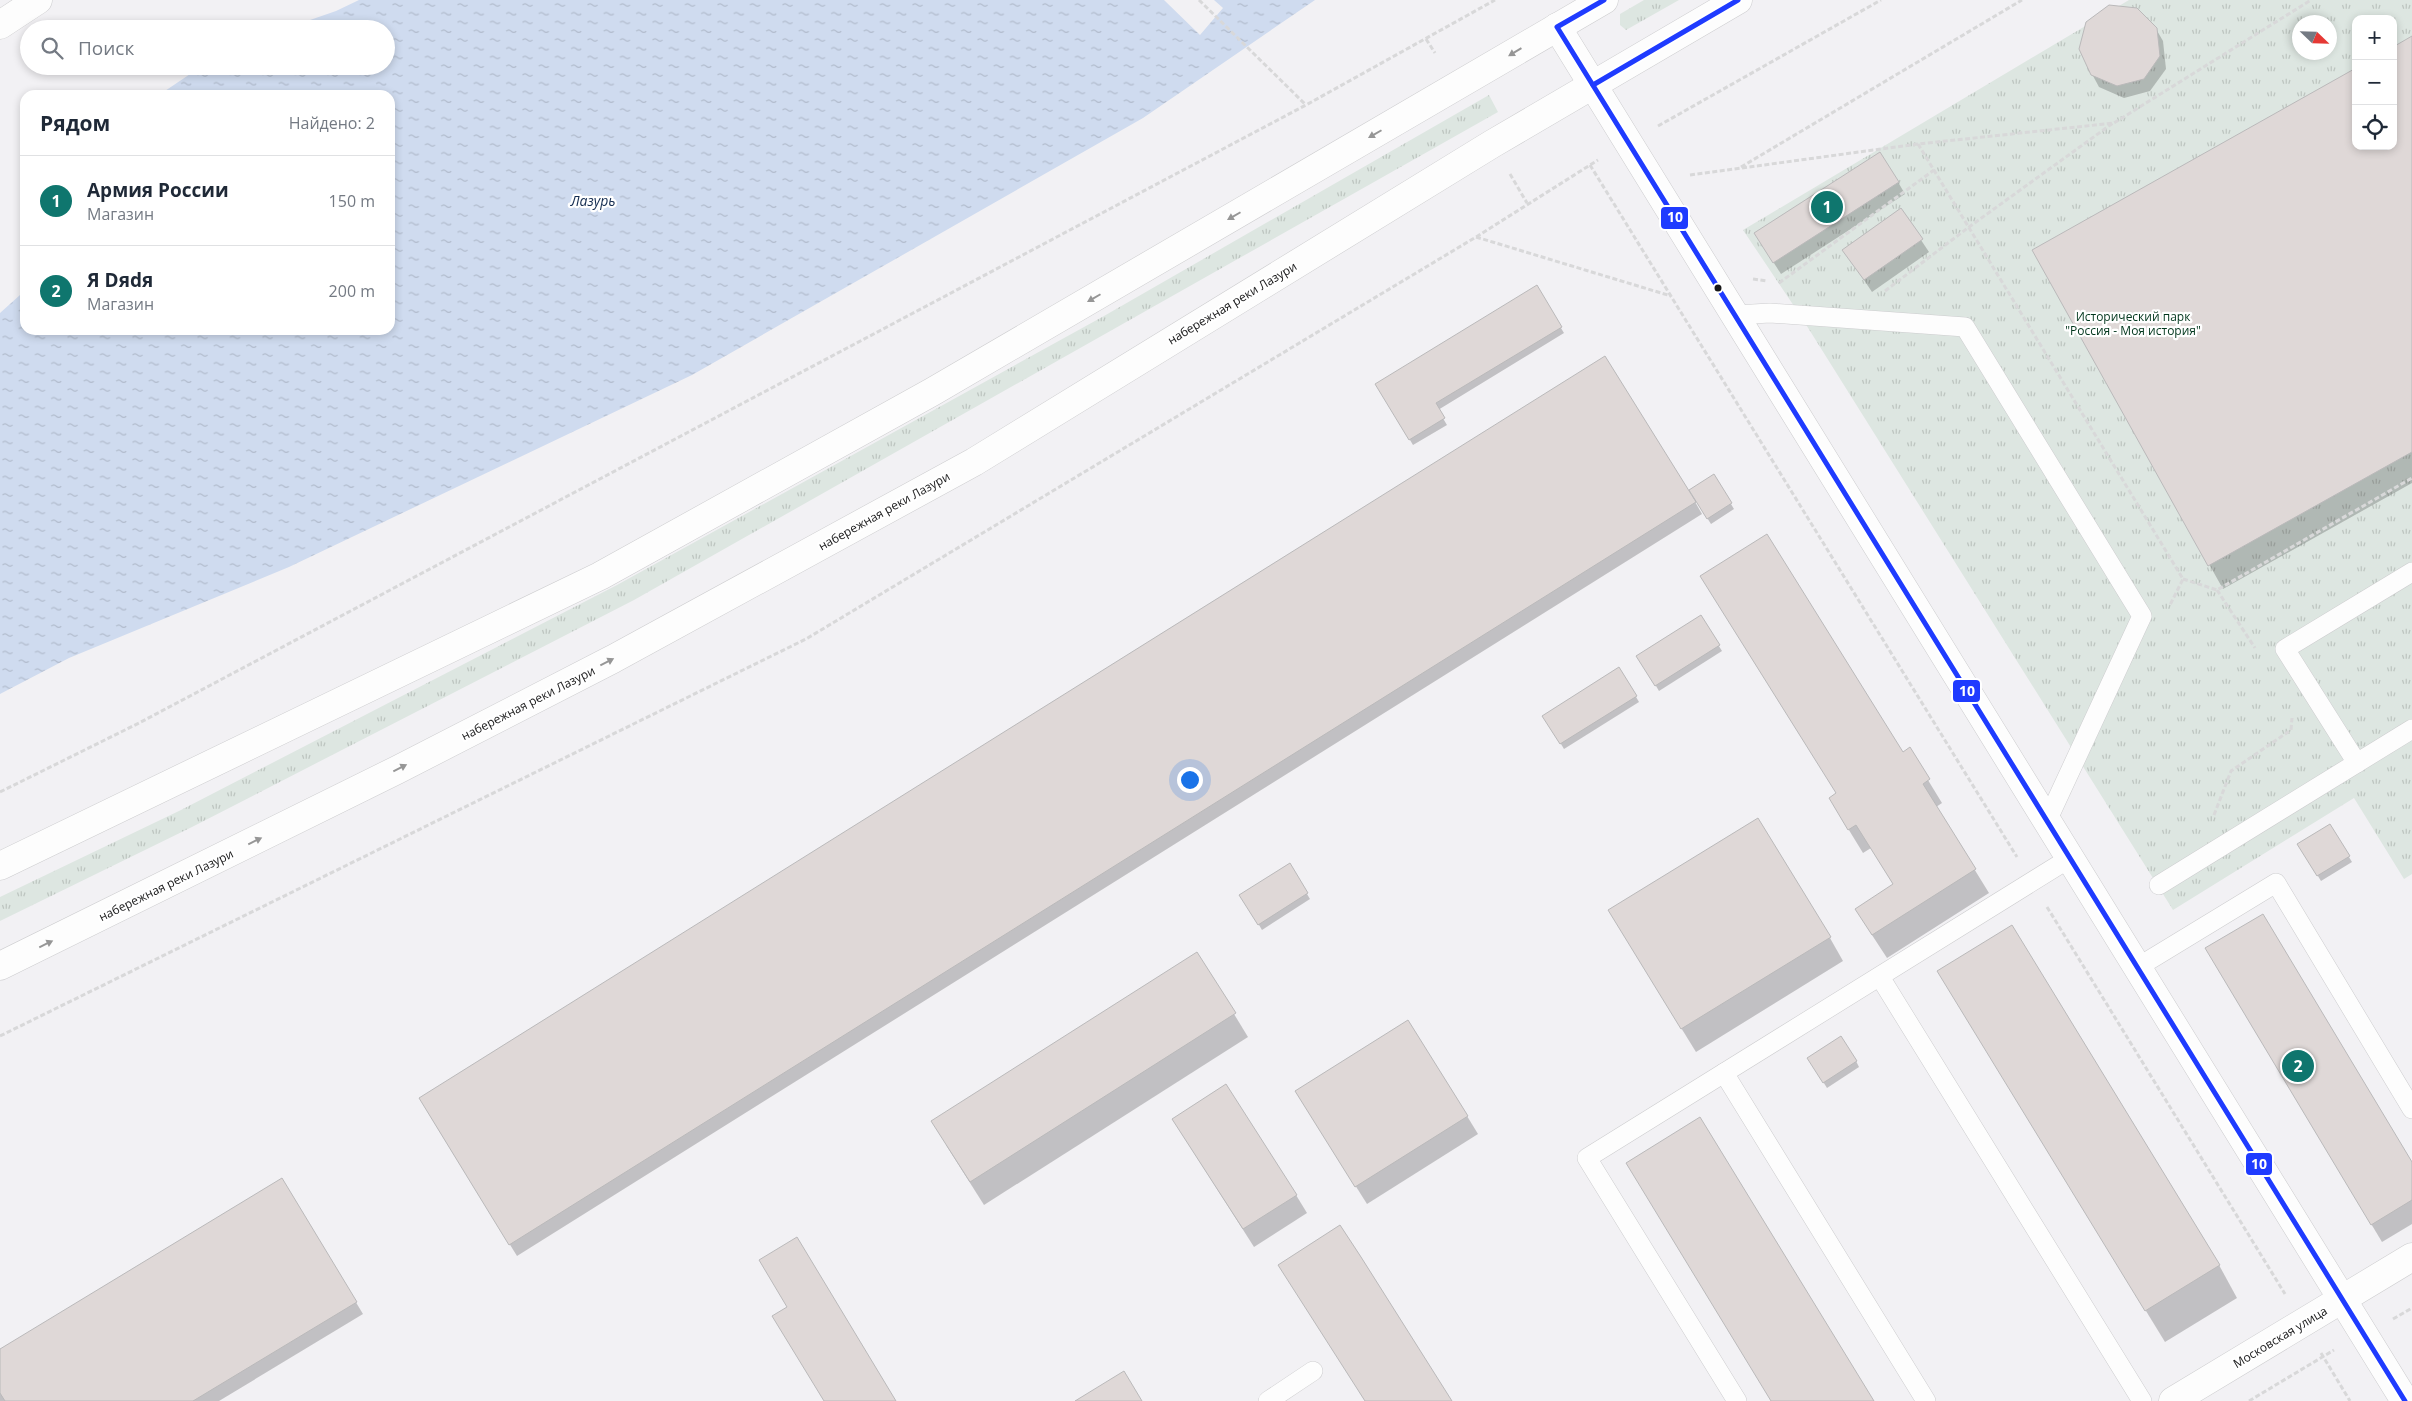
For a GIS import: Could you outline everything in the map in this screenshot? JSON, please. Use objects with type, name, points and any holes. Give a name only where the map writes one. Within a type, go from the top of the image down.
[{"type":"main road","points":[[0,25],[38,0]]},
{"type":"main road","points":[[0,866],[600,576],[932,392],[1604,0]]},
{"type":"main road","name":"набережная реки Лазури","points":[[0,966],[397,770],[596,668],[974,462],[1492,144],[1738,0]]},
{"type":"main road","points":[[1557,27],[2405,1401]]},
{"type":"main road","name":"Московская улица","points":[[2173,1401],[2412,1257]]},
{"type":"lane","points":[[1735,315],[1770,313],[1965,327],[1976,344],[2142,616],[2048,821]]},
{"type":"lane","points":[[2357,763],[2285,649],[2412,572]]},
{"type":"lane","points":[[2159,885],[2412,729]]},
{"type":"lane","points":[[1737,1401],[1586,1158],[2070,858]]},
{"type":"lane","points":[[2138,967],[2276,883],[2412,1109]]},
{"type":"lane","points":[[1880,976],[2142,1401]]},
{"type":"lane","points":[[1724,1073],[1926,1401]]},
{"type":"lane","points":[[1268,1401],[1313,1371]]},
{"type":"path","points":[[1199,0],[1306,105]]},
{"type":"path","points":[[0,792],[139,723],[1306,105],[1496,0]]},
{"type":"path","points":[[0,1036],[806,639],[1476,237],[1628,142],[1881,0]]},
{"type":"path","points":[[1739,168],[2022,0]]},
{"type":"path","points":[[1884,292],[1969,227],[2114,123],[2311,0]]},
{"type":"path","points":[[1426,39],[1435,53]]},
{"type":"path","points":[[1684,176],[1918,144],[2114,123]]},
{"type":"path","points":[[1590,165],[2350,1401]]},
{"type":"path","points":[[1508,170],[1527,204]]},
{"type":"path","points":[[1778,283],[1934,170]]},
{"type":"path","points":[[1476,237],[1672,297]]},
{"type":"path","points":[[1748,278],[1788,285]]},
{"type":"path","points":[[2217,590],[2412,478]]},
{"type":"path","points":[[2182,579],[2217,590],[2255,649]]},
{"type":"path","points":[[2211,823],[2230,771],[2291,730],[2293,715]]},
{"type":"path","points":[[2249,1401],[2323,1356],[2364,1334]]},
{"type":"green space","points":[[1644,0],[1679,0],[1626,30],[1620,25],[1620,14]]},
{"type":"green space","name":"Исторический парк \"Россия - Моя история\"","points":[[2129,0],[2412,0],[2412,874],[2404,879],[2354,798],[2173,910],[1800,315],[1743,230]]},
{"type":"green space","points":[[1489,95],[1498,112],[634,600],[192,827],[0,921],[0,897],[181,810],[617,585],[1104,316]]},
{"type":"water","name":"Лазурь","points":[[359,0],[1164,0],[1200,35],[1223,8],[1214,0],[1315,0],[1143,118],[692,375],[289,567],[69,658],[0,694],[0,313],[20,295],[20,335],[395,335],[395,90],[166,90],[189,75],[395,75],[395,20],[310,20]]},
{"type":"building","points":[[2109,5],[2137,8],[2157,28],[2160,56],[2144,79],[2117,86],[2091,75],[2079,49],[2086,22]]},
{"type":"building","points":[[2412,36],[2412,452],[2208,566],[2032,250],[2352,70],[2352,150],[2397,150],[2397,45]]},
{"type":"building","points":[[1880,152],[1899,182],[1773,263],[1754,233]]},
{"type":"building","points":[[1901,208],[1923,239],[1864,280],[1842,250]]},
{"type":"building","points":[[1537,285],[1562,327],[1436,403],[1445,418],[1409,440],[1375,384]]},
{"type":"building","points":[[1605,356],[1696,502],[509,1245],[419,1098]]},
{"type":"building","points":[[1714,474],[1732,503],[1707,519],[1689,490]]},
{"type":"building","points":[[1767,534],[1903,752],[1910,747],[1930,779],[1923,784],[1976,869],[1872,935],[1855,909],[1893,884],[1856,825],[1848,830],[1829,798],[1836,793],[1700,576]]},
{"type":"building","points":[[1701,615],[1720,645],[1655,686],[1636,656]]},
{"type":"building","points":[[1619,667],[1637,696],[1560,744],[1542,716]]},
{"type":"building","points":[[1758,818],[1831,937],[1681,1029],[1608,910]]},
{"type":"building","points":[[2330,824],[2350,856],[2317,876],[2297,844]]},
{"type":"building","points":[[1290,863],[1308,893],[1258,925],[1239,895]]},
{"type":"building","points":[[2263,914],[2412,1162],[2412,1200],[2371,1225],[2205,948]]},
{"type":"building","points":[[2012,925],[2220,1265],[2145,1311],[1937,971]]},
{"type":"building","points":[[1197,952],[1236,1013],[970,1182],[931,1121]]},
{"type":"building","points":[[1408,1020],[1468,1116],[1355,1187],[1295,1091]]},
{"type":"building","points":[[1841,1036],[1857,1061],[1823,1083],[1807,1058]]},
{"type":"building","points":[[1226,1084],[1297,1195],[1243,1229],[1172,1119]]},
{"type":"building","points":[[1700,1117],[1874,1401],[1771,1401],[1626,1163]]},
{"type":"building","points":[[282,1178],[357,1302],[193,1401],[5,1401],[0,1393],[0,1349]]},
{"type":"building","points":[[1340,1225],[1452,1401],[1365,1401],[1278,1265]]},
{"type":"building","points":[[797,1237],[896,1401],[824,1401],[772,1316],[787,1307],[759,1260]]},
{"type":"building","points":[[1124,1371],[1142,1401],[1075,1401]]},
{"type":"transit line","name":"10","points":[[1604,0],[1557,27],[2405,1401]]},
{"type":"transit line","name":"10","points":[[1593,85],[1738,0]]},
{"type":"place","name":"Армия России","points":[[1827,207]]},
{"type":"place","name":"Я Dяdя","points":[[2298,1066]]}]
